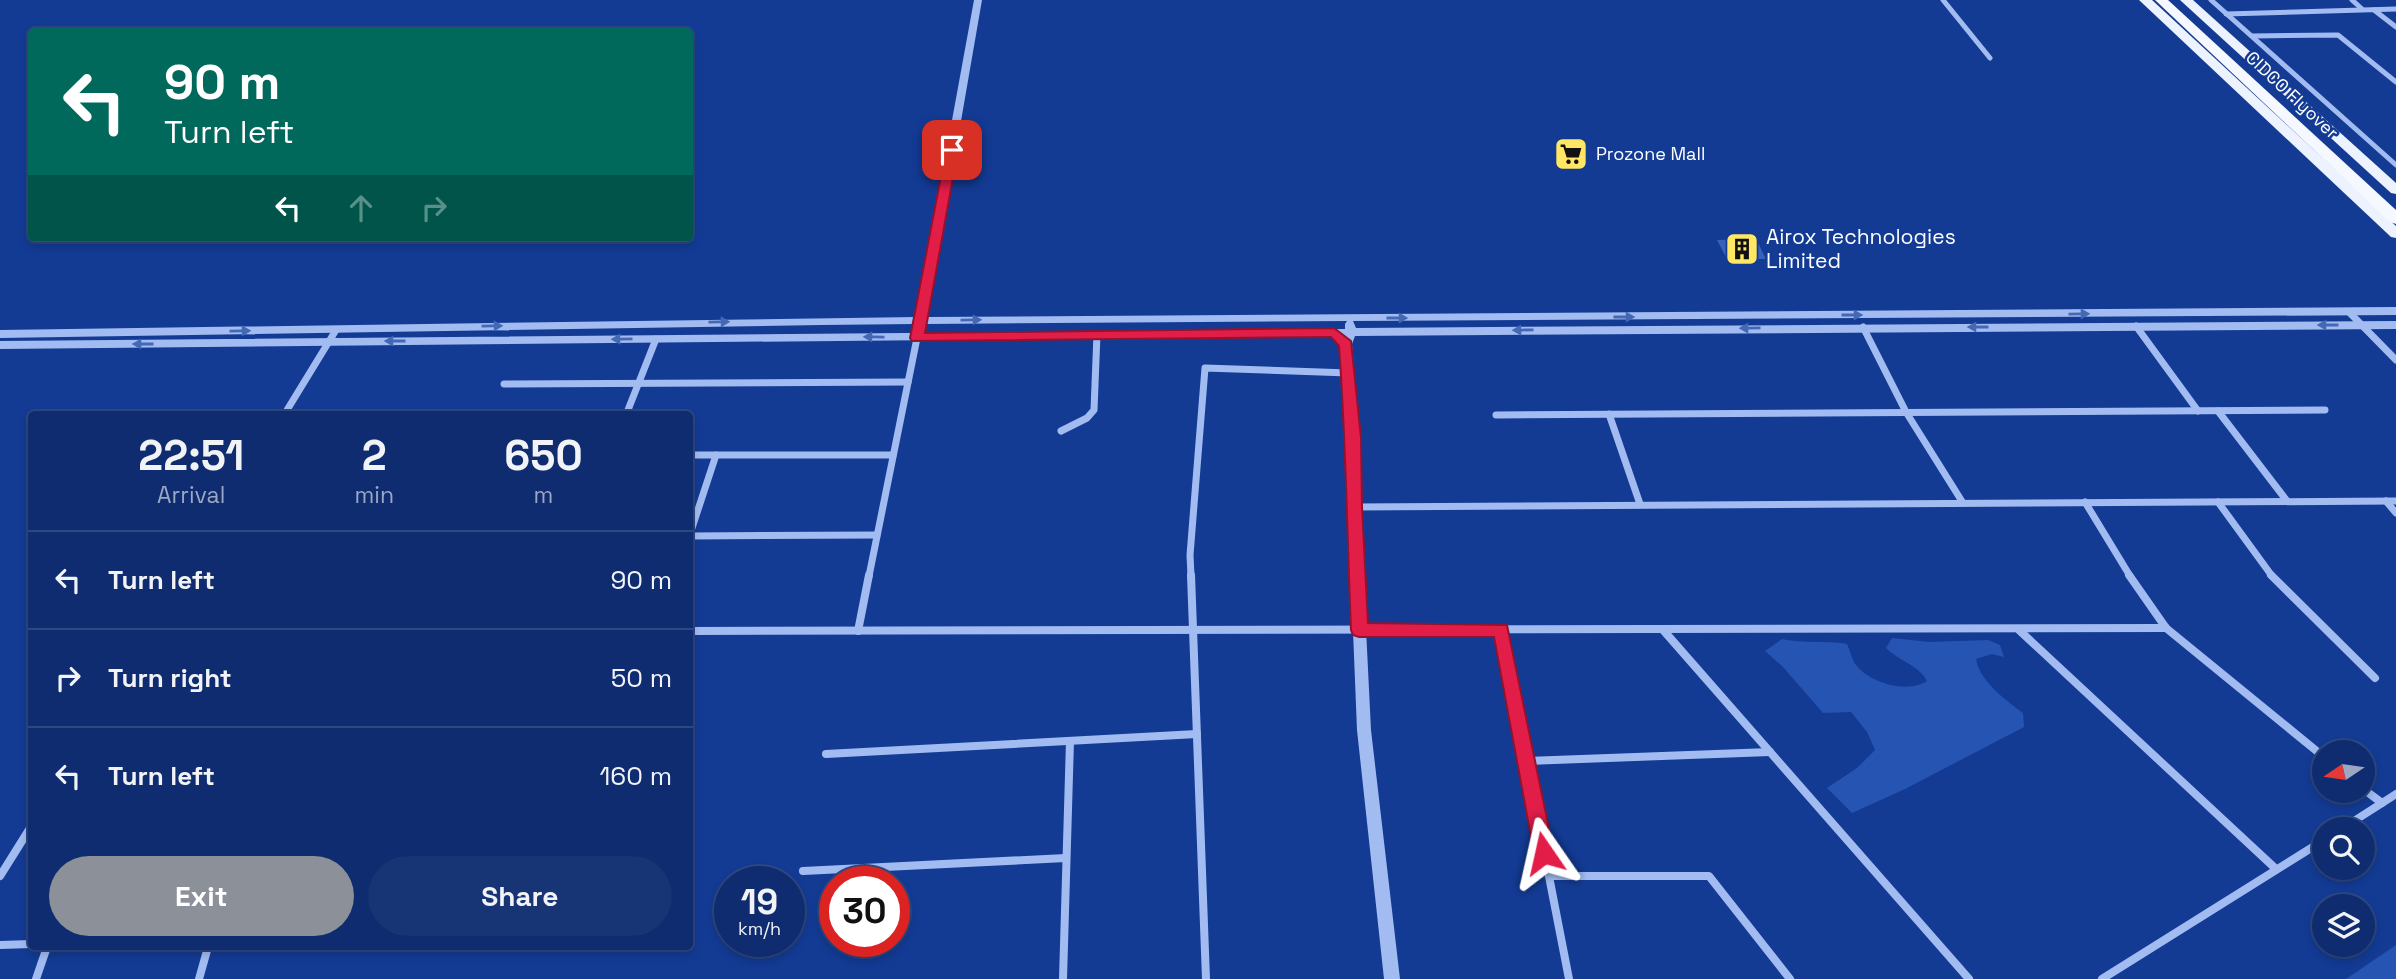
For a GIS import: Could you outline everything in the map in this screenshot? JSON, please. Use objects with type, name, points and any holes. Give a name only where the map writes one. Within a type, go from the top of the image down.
[{"type":"highway","name":"CIDCO Flyover","points":[[2161,0],[2396,219]]},
{"type":"highway","name":"CIDCO Flyover","points":[[2176,0],[2396,201]]},
{"type":"main road","points":[[2145,0],[2396,234]]},
{"type":"main road","points":[[2186,0],[2396,190]]},
{"type":"street","points":[[858,631],[921,321],[978,0]]},
{"type":"street","points":[[1943,0],[1990,58]]},
{"type":"street","points":[[2211,0],[2394,162]]},
{"type":"street","points":[[2352,0],[2363,10]]},
{"type":"street","points":[[2226,14],[2396,9]]},
{"type":"street","points":[[2373,10],[2396,27]]},
{"type":"street","points":[[2251,36],[2338,36],[2396,82]]},
{"type":"street","points":[[2349,312],[2396,360]]},
{"type":"street","points":[[0,334],[921,321],[2396,312]]},
{"type":"street","points":[[1332,318],[1334,332]]},
{"type":"street","points":[[1349,318],[1354,438],[1353,507],[1364,730],[1392,979]]},
{"type":"street","points":[[0,345],[1334,332],[1348,338],[1863,327],[2396,325]]},
{"type":"street","points":[[2136,326],[2198,411]]},
{"type":"street","points":[[1863,327],[1906,412],[1964,503]]},
{"type":"street","points":[[286,411],[336,330]]},
{"type":"street","points":[[174,344],[183,332]]},
{"type":"street","points":[[1061,431],[1087,418],[1094,410],[1097,334]]},
{"type":"street","points":[[628,411],[656,339]]},
{"type":"street","points":[[1206,979],[1190,555],[1205,369],[1350,373]]},
{"type":"street","points":[[504,384],[908,382]]},
{"type":"street","points":[[1496,415],[2325,410]]},
{"type":"street","points":[[2218,411],[2287,501]]},
{"type":"street","points":[[1609,414],[1640,505]]},
{"type":"street","points":[[693,455],[893,455]]},
{"type":"street","points":[[693,526],[716,455]]},
{"type":"street","points":[[2386,501],[2396,513]]},
{"type":"street","points":[[1353,507],[2396,501]]},
{"type":"street","points":[[2085,502],[2137,587],[2166,628],[2312,747]]},
{"type":"street","points":[[2218,502],[2274,579],[2375,678]]},
{"type":"street","points":[[693,535],[877,535]]},
{"type":"street","points":[[693,631],[2166,628]]},
{"type":"street","points":[[1501,630],[1569,979]]},
{"type":"street","points":[[2019,630],[2276,869]]},
{"type":"street","points":[[1664,631],[1969,979]]},
{"type":"street","points":[[826,754],[1197,734]]},
{"type":"street","points":[[1063,979],[1070,741]]},
{"type":"street","points":[[1527,761],[1770,752]]},
{"type":"street","points":[[2360,817],[2396,794]]},
{"type":"street","points":[[2375,798],[2382,803]]},
{"type":"street","points":[[0,876],[28,831]]},
{"type":"street","points":[[2102,979],[2312,847]]},
{"type":"street","points":[[805,871],[1066,858]]},
{"type":"street","points":[[1549,876],[1709,876],[1790,979]]},
{"type":"street","points":[[0,945],[28,944]]},
{"type":"street","points":[[36,979],[46,950]]},
{"type":"street","points":[[200,979],[207,950]]},
{"type":"shaded area","points":[[1892,638],[1929,642],[1988,640],[2000,645],[2004,657],[1992,654],[1976,659],[1978,667],[1988,683],[2023,713],[2024,727],[1905,789],[1852,813],[1827,788],[1857,768],[1875,750],[1867,732],[1851,712],[1823,713],[1783,667],[1765,651],[1782,639],[1847,644],[1856,665],[1870,677],[1889,685],[1909,687],[1927,681],[1919,671],[1886,648]]},
{"type":"shaded area","points":[[2396,945],[2396,979],[2346,979]]},
{"type":"building","name":"Airox Technologies Limited","points":[[1756,239],[1766,259],[1727,259],[1717,240]]},
{"type":"place","name":"Prozone Mall","points":[[1571,154]]},
{"type":"place","name":"Airox Technologies Limited","points":[[1742,249]]},
{"type":"route","points":[[952,150],[917,338],[1334,332],[1346,344],[1354,438],[1353,507],[1359,630],[1501,630],[1544,853]]}]
